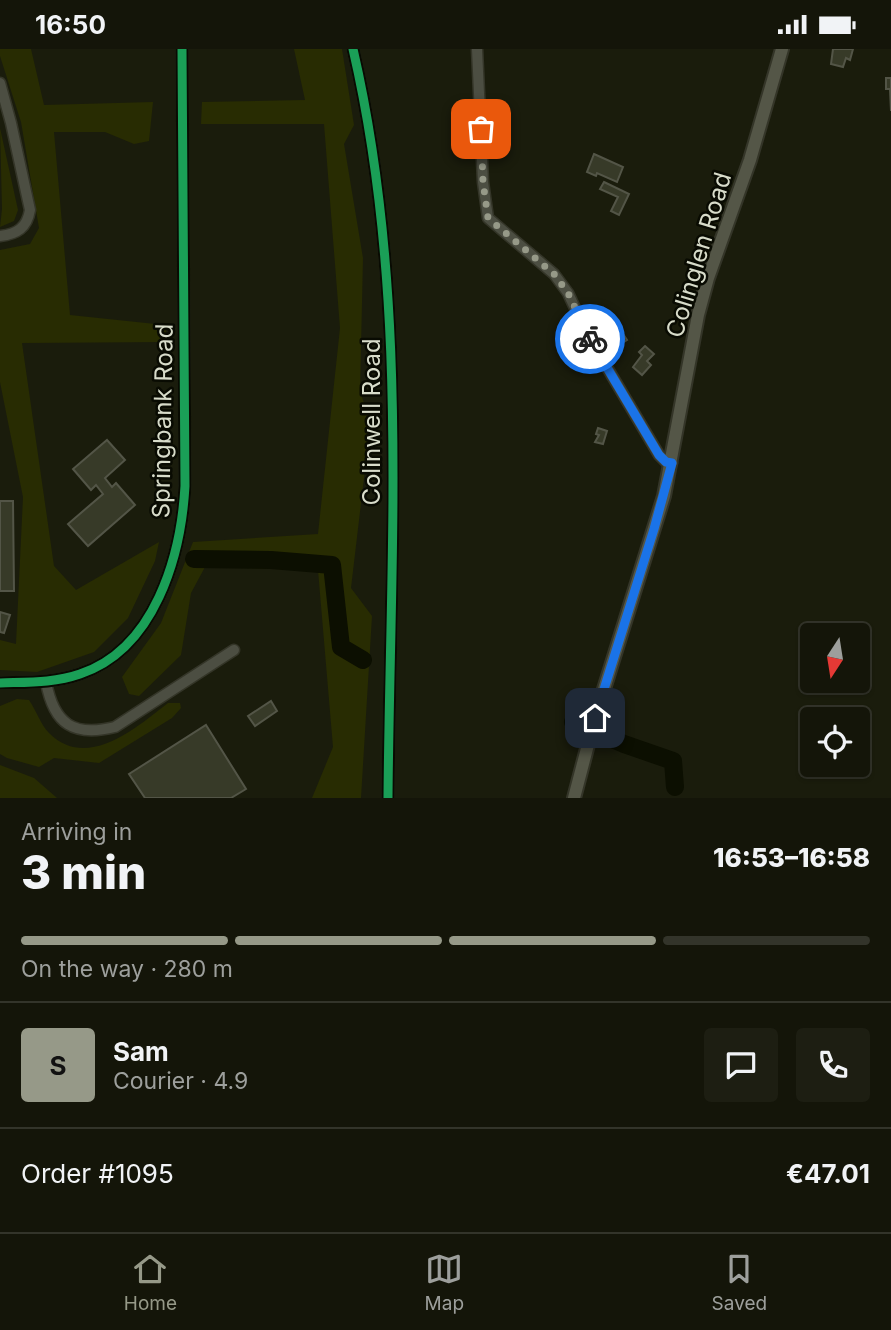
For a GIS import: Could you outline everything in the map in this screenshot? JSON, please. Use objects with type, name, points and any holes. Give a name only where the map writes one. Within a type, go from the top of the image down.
[{"type":"main road","name":"Colinglen Road","points":[[575,798],[595,718],[672,463],[702,302],[750,160],[782,49]]},
{"type":"street","name":"Springbank Road","points":[[0,683],[46,682],[82,674],[99,666],[124,648],[141,626],[169,573],[184,504],[185,473],[181,49]]},
{"type":"street","name":"Colinwell Road","points":[[353,49],[382,211],[391,325],[388,798]]},
{"type":"street","points":[[477,49],[483,182],[488,218],[554,274],[568,293],[586,332],[659,455],[666,462],[672,463]]},
{"type":"street","points":[[0,83],[30,210],[22,229],[0,236]]},
{"type":"street","points":[[46,682],[55,711],[60,717],[74,728],[98,731],[116,727],[234,650]]},
{"type":"green space","points":[[0,49],[31,49],[44,105],[153,102],[149,141],[134,144],[105,132],[54,132],[70,315],[165,325],[167,342],[22,343],[54,566],[76,590],[159,542],[155,561],[128,618],[94,652],[37,672],[0,670],[0,640],[16,644],[23,497],[0,382],[0,250],[30,244],[39,228],[21,122]]},
{"type":"green space","points":[[294,49],[342,49],[354,125],[344,144],[363,258],[360,392],[376,435],[366,461],[351,588],[372,616],[361,798],[312,798],[333,747],[318,570],[205,567],[191,593],[181,655],[139,696],[129,694],[122,677],[161,623],[193,542],[318,534],[340,328],[324,124],[201,124],[202,102],[305,100]]},
{"type":"green space","points":[[0,128],[18,210],[14,221],[0,227],[2,209]]},
{"type":"green space","points":[[17,699],[29,700],[49,733],[64,744],[79,748],[111,742],[168,703],[180,703],[181,708],[172,718],[99,763],[54,758],[39,767],[0,754],[0,706]]},
{"type":"green space","points":[[0,765],[34,778],[57,798],[0,798]]},
{"type":"building","points":[[833,49],[853,49],[850,60],[846,58],[843,67],[831,64]]},
{"type":"building","points":[[886,78],[891,78],[891,111],[890,89],[886,89]]},
{"type":"building","points":[[594,154],[623,167],[617,182],[597,173],[596,176],[587,172]]},
{"type":"building","points":[[604,182],[629,194],[619,215],[611,211],[618,197],[600,189]]},
{"type":"building","points":[[610,323],[614,329],[618,326],[627,340],[613,349],[603,327]]},
{"type":"building","points":[[645,346],[654,354],[647,361],[651,365],[642,375],[633,367],[642,355],[639,352]]},
{"type":"building","points":[[598,428],[607,431],[603,444],[595,442],[599,435],[596,434]]},
{"type":"building","points":[[107,440],[125,460],[105,478],[112,487],[116,483],[135,505],[88,546],[68,524],[103,494],[96,485],[91,490],[73,469]]},
{"type":"building","points":[[0,501],[13,501],[14,591],[0,591]]},
{"type":"building","points":[[0,612],[10,615],[4,633],[0,632]]},
{"type":"building","points":[[271,701],[277,711],[255,726],[248,716]]},
{"type":"building","points":[[206,725],[246,789],[231,798],[145,798],[129,774]]},
{"type":"waterway","points":[[194,559],[271,560],[332,565],[341,647],[363,660]]},
{"type":"waterway","points":[[573,722],[673,761],[675,787]]},
{"type":"cycle path","points":[[0,683],[60,679],[80,674],[106,662],[127,644],[145,622],[170,570],[185,486],[182,49]]},
{"type":"cycle path","points":[[353,49],[371,142],[383,235],[390,328],[393,516],[388,798]]},
{"type":"way so far","points":[[481,129],[483,182],[488,218],[554,274],[568,293],[590,339]]},
{"type":"route","points":[[590,339],[659,455],[666,462],[672,463],[595,718]]}]
